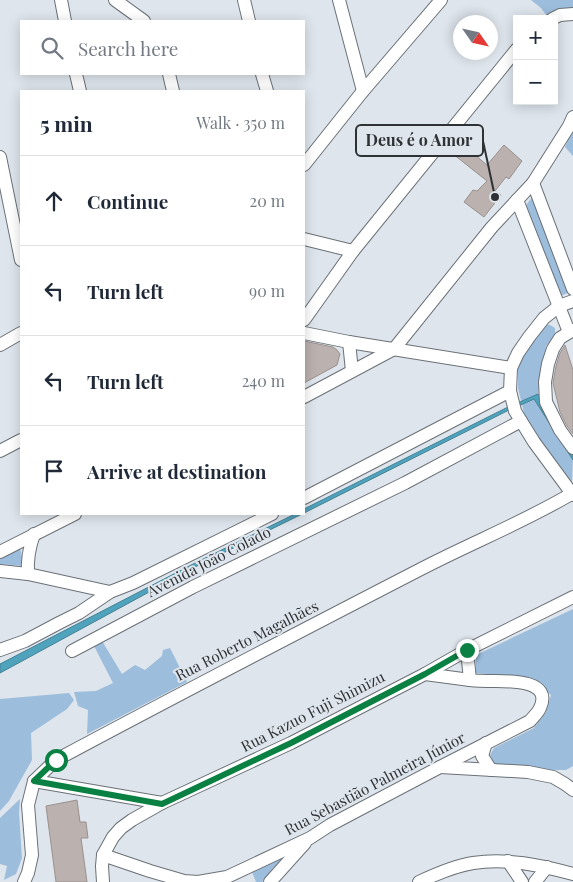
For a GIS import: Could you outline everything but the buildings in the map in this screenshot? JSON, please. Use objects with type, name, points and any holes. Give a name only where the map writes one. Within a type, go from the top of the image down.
[{"type":"street","points":[[60,0],[65,20]]},
{"type":"street","points":[[115,0],[128,4],[143,20]]},
{"type":"street","points":[[244,0],[249,20]]},
{"type":"street","points":[[339,0],[363,91]]},
{"type":"street","points":[[305,164],[363,91],[441,0]]},
{"type":"street","points":[[558,16],[573,14]]},
{"type":"street","points":[[305,319],[353,251],[513,54]]},
{"type":"street","points":[[76,75],[80,90]]},
{"type":"street","points":[[169,75],[172,90]]},
{"type":"street","points":[[262,75],[267,90]]},
{"type":"street","points":[[305,396],[394,349],[492,227],[533,183],[573,117]]},
{"type":"street","points":[[0,157],[20,255]]},
{"type":"street","points":[[533,183],[573,289]]},
{"type":"street","points":[[518,200],[559,306],[571,331],[560,338],[553,349],[548,364],[546,402],[560,430],[573,448]]},
{"type":"street","points":[[305,239],[353,251]]},
{"type":"street","points":[[573,301],[559,306],[544,318],[529,337],[511,368],[510,391],[515,411],[521,422],[573,494]]},
{"type":"street","points":[[305,333],[348,342],[511,368]]},
{"type":"street","points":[[0,345],[20,334]]},
{"type":"street","points":[[348,342],[352,371]]},
{"type":"street","points":[[305,497],[510,391]]},
{"type":"street","name":"Avenida João Colado","points":[[72,651],[193,587],[405,483],[521,422]]},
{"type":"street","points":[[0,451],[20,441]]},
{"type":"street","name":"Rua Roberto Magalhães","points":[[34,781],[56,760],[209,678],[437,561],[546,509],[573,494]]},
{"type":"street","points":[[0,552],[72,515]]},
{"type":"street","name":"Avenida João Colado","points":[[0,650],[66,620],[110,592],[133,584],[270,515]]},
{"type":"street","points":[[28,574],[28,550],[34,534]]},
{"type":"street","points":[[0,570],[28,574],[110,592]]},
{"type":"street","name":"Rua Kazuo Fuji Shimizu","points":[[103,882],[103,856],[113,837],[121,828],[142,813],[291,743],[425,674],[467,650],[573,597]]},
{"type":"street","points":[[425,674],[470,680],[467,650]]},
{"type":"street","name":"Rua Sebastião Palmeira Júnior","points":[[103,856],[184,881],[198,882],[227,877],[310,838],[330,825],[530,721],[539,710],[542,702],[541,695],[536,688],[520,681],[470,680]]},
{"type":"street","points":[[486,744],[482,756],[491,770]]},
{"type":"street","points":[[440,767],[528,772],[553,777],[573,790]]},
{"type":"street","points":[[24,882],[32,855],[28,805],[34,781],[162,804]]},
{"type":"street","points":[[270,882],[310,838]]},
{"type":"street","points":[[508,861],[522,882]]},
{"type":"street","points":[[419,882],[442,871],[473,863],[508,861],[547,867],[573,874]]},
{"type":"street","points":[[534,882],[547,867]]},
{"type":"street","points":[[227,877],[242,879],[246,882]]},
{"type":"shaded area","points":[[531,0],[573,0],[573,14],[558,17],[558,15],[546,15]]},
{"type":"shaded area","points":[[573,128],[573,156],[565,147]]},
{"type":"shaded area","points":[[535,194],[570,292],[558,297],[526,205]]},
{"type":"shaded area","points":[[543,324],[555,328],[555,335],[546,346],[538,394],[555,429],[573,458],[572,482],[563,475],[525,417],[518,388],[518,364]]},
{"type":"shaded area","points":[[538,394],[573,451],[573,460],[534,399],[305,512],[305,508],[506,408]]},
{"type":"shaded area","points":[[293,515],[300,515],[197,566],[0,673],[0,664],[195,563]]},
{"type":"shaded area","points":[[20,548],[24,566],[0,564],[0,558]]},
{"type":"shaded area","points":[[573,609],[573,766],[566,770],[497,770],[490,755],[494,748],[534,728],[546,712],[551,695],[532,678],[476,673],[476,655]]},
{"type":"shaded area","points":[[102,641],[122,674],[135,665],[145,670],[162,656],[163,650],[170,648],[187,682],[87,734],[88,710],[78,706],[74,692],[96,691],[113,683],[94,646]]},
{"type":"shaded area","points":[[69,693],[74,700],[67,709],[31,733],[32,760],[9,801],[0,811],[0,699]]},
{"type":"shaded area","points":[[20,799],[22,858],[16,874],[4,880],[7,866],[0,864],[0,818]]},
{"type":"shaded area","points":[[290,853],[273,868],[262,882],[256,882],[252,872]]},
{"type":"place","name":"Deus é o Amor","points":[[495,197]]},
{"type":"route","points":[[56,760],[34,781],[162,804],[291,743],[425,674],[467,650]]}]
